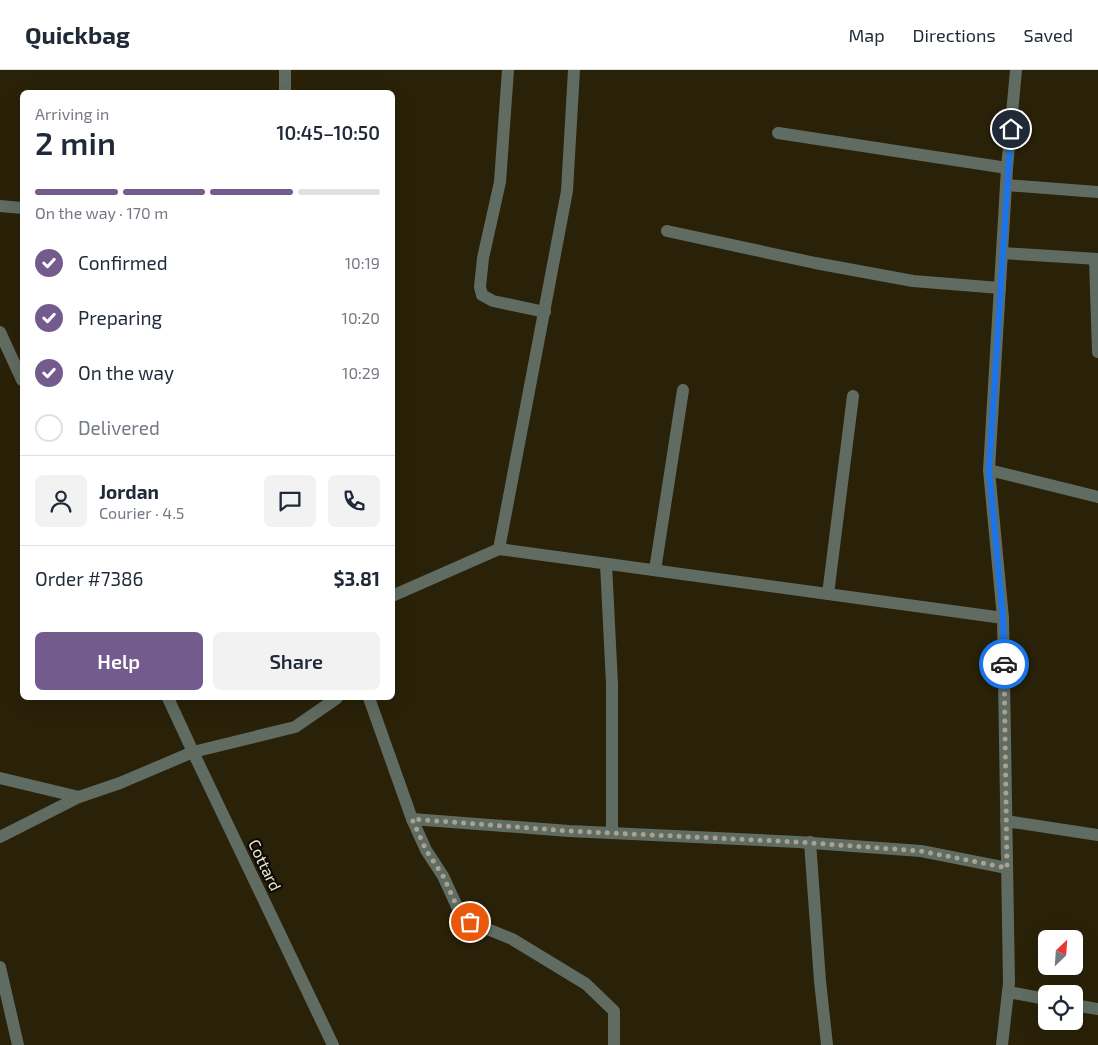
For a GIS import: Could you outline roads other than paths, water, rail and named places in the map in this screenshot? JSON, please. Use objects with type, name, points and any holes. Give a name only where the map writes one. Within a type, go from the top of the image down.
[{"type":"street","points":[[285,70],[286,90]]},
{"type":"street","points":[[508,70],[500,182],[483,258],[480,287],[482,294],[493,301],[544,312]]},
{"type":"street","points":[[499,549],[567,191],[574,70]]},
{"type":"street","points":[[1002,1045],[1008,992],[1003,618],[989,470],[1007,168],[1016,70]]},
{"type":"street","points":[[778,133],[1007,168]]},
{"type":"street","points":[[1006,185],[1098,192]]},
{"type":"street","points":[[0,206],[20,208]]},
{"type":"street","points":[[667,231],[815,263],[913,281],[1000,288]]},
{"type":"street","points":[[1002,252],[1097,259],[1098,352]]},
{"type":"street","points":[[0,332],[20,376]]},
{"type":"street","points":[[655,570],[683,390]]},
{"type":"street","points":[[828,594],[853,396]]},
{"type":"street","points":[[989,470],[1098,497]]},
{"type":"street","points":[[395,595],[499,549],[1003,618]]},
{"type":"street","points":[[606,564],[612,684],[612,833]]},
{"type":"street","name":"Cottard","points":[[169,700],[334,1045]]},
{"type":"street","points":[[0,837],[79,797],[193,752],[295,727],[334,700]]},
{"type":"street","points":[[370,700],[412,819],[426,850],[443,876],[460,913],[470,922],[512,940],[586,984],[614,1011],[614,1045]]},
{"type":"street","points":[[0,778],[79,797]]},
{"type":"street","points":[[412,819],[612,833],[810,842],[921,851],[1007,868]]},
{"type":"street","points":[[1006,821],[1098,835]]},
{"type":"street","points":[[810,842],[820,981],[827,1045]]},
{"type":"street","points":[[0,967],[3,996],[18,1045]]},
{"type":"street","points":[[1008,992],[1038,998]]},
{"type":"street","points":[[1083,1006],[1098,1009]]}]
